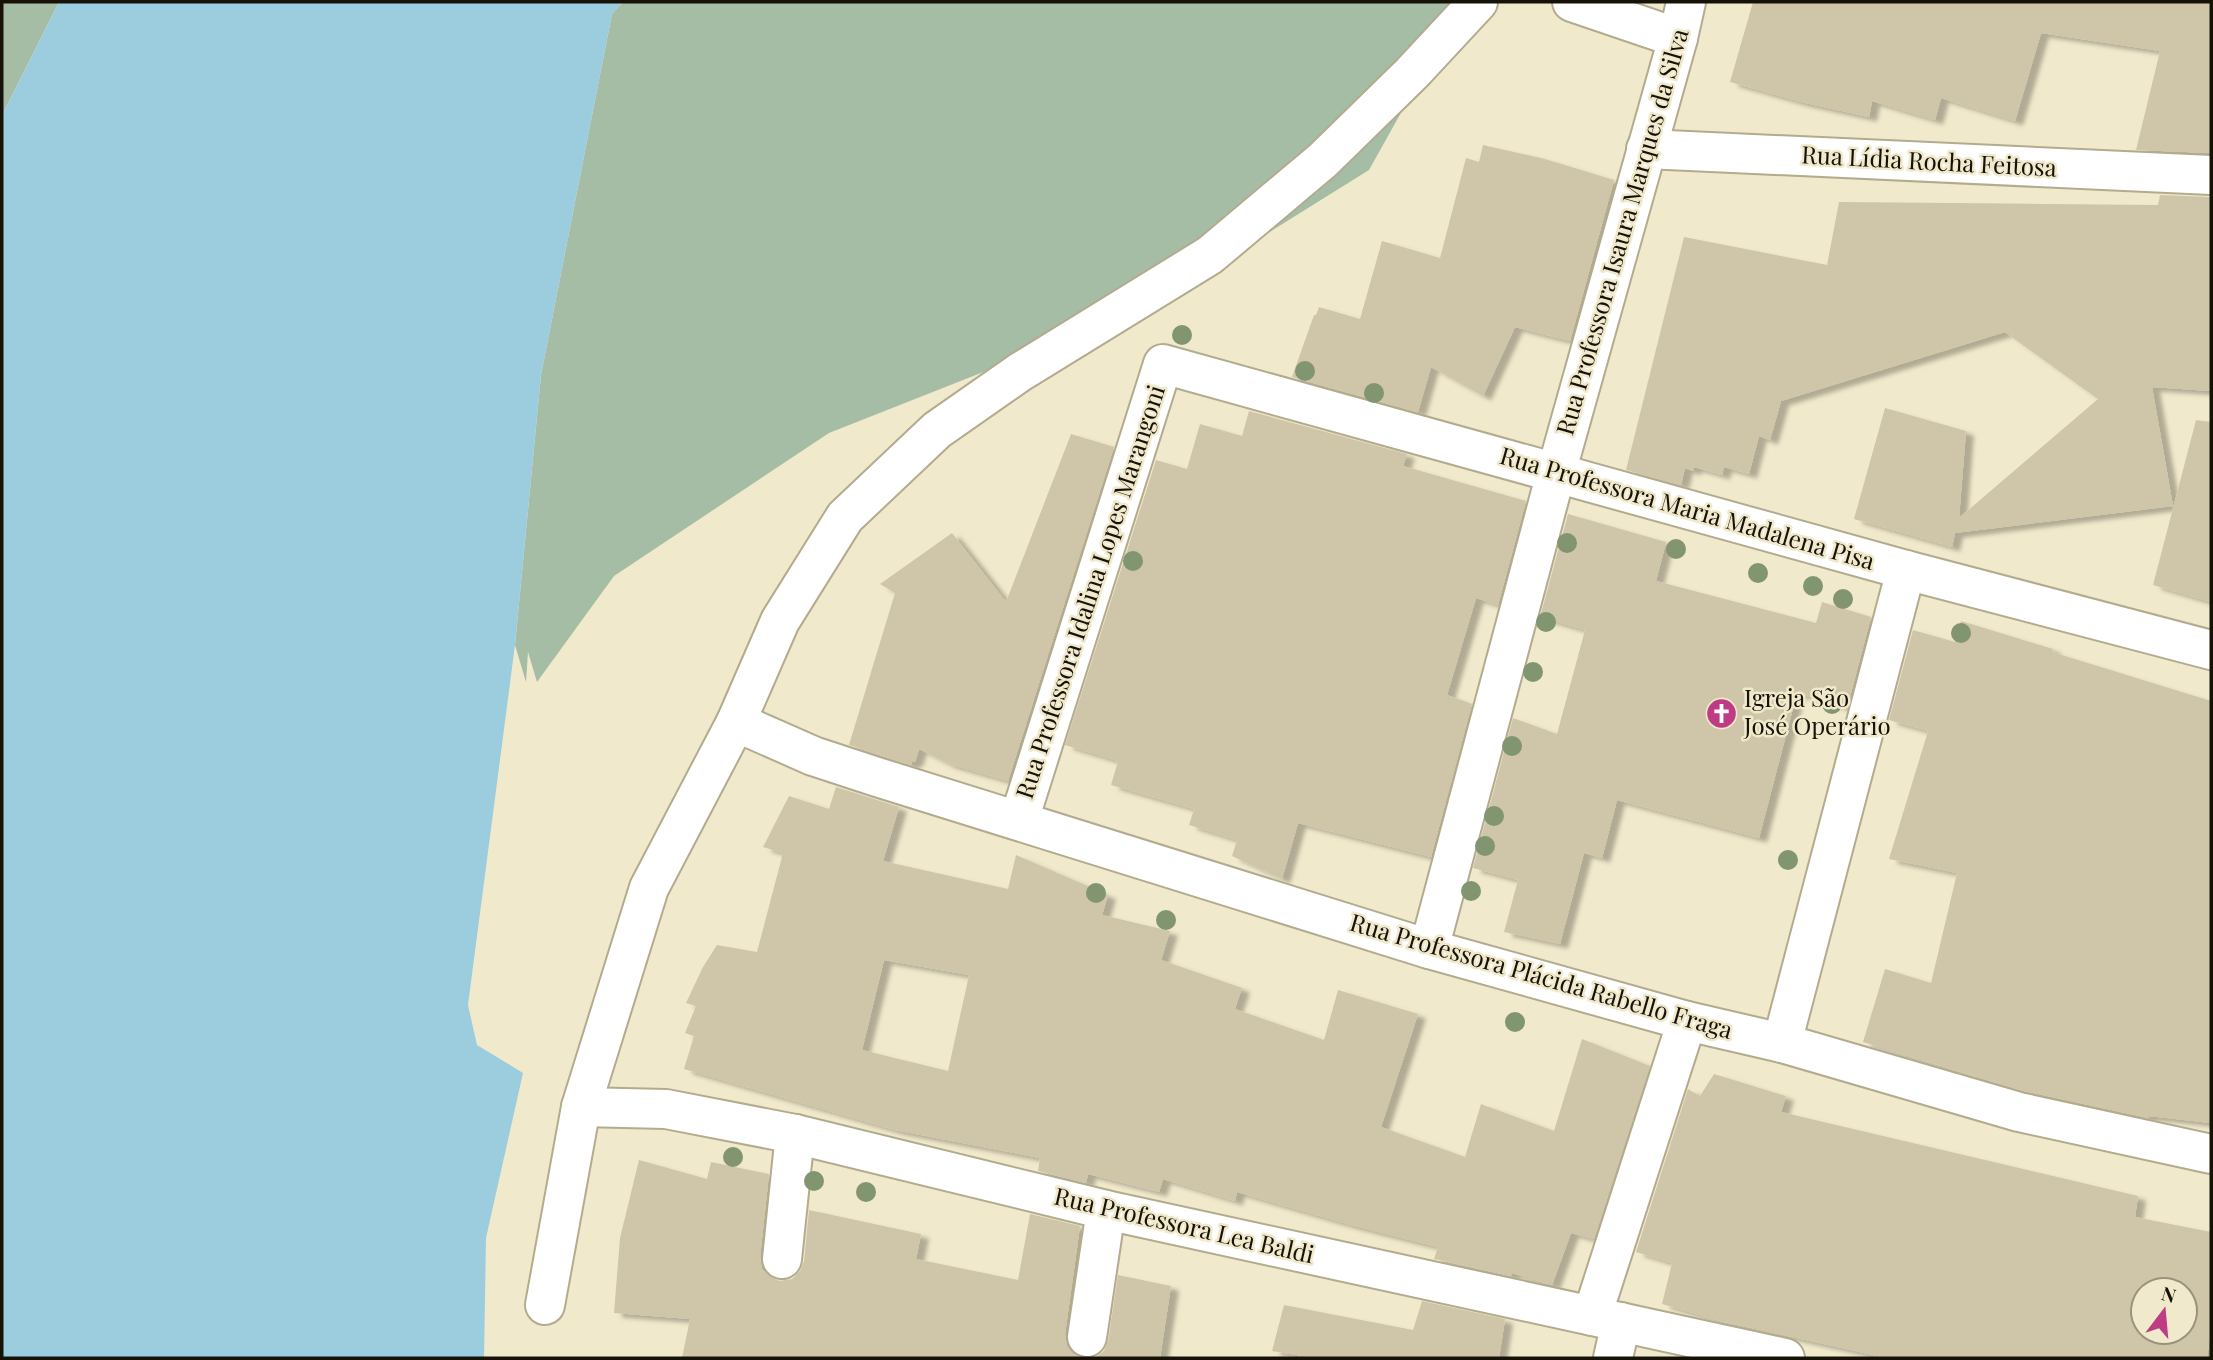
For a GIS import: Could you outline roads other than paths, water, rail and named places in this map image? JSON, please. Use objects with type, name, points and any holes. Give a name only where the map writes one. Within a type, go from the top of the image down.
[{"type":"street","points":[[545,1305],[581,1107],[649,888],[736,722],[780,621],[845,517],[937,430],[1020,372],[1210,256],[1323,160],[1412,73],[1478,2]]},
{"type":"street","points":[[1572,2],[1678,38]]},
{"type":"street","name":"Rua Professora Isaura Marques da Silva","points":[[1429,949],[1556,473],[1686,2]]},
{"type":"street","name":"Rua Lídia Rocha Feitosa","points":[[1646,149],[2211,175]]},
{"type":"street","name":"Rua Professora Maria Madalena Pisa","points":[[1163,364],[1906,570],[2211,650]]},
{"type":"street","name":"Rua Professora Idalina Lopes Marangoni","points":[[1019,820],[1163,364]]},
{"type":"street","points":[[1782,1043],[1906,570]]},
{"type":"street","name":"Rua Professora Plácida Rabello Fraga","points":[[736,722],[813,756],[877,777],[1429,949],[1687,1021],[1782,1043],[2019,1112],[2211,1154]]},
{"type":"street","points":[[1609,1332],[1687,1021]]},
{"type":"street","name":"Rua Professora Lea Baldi","points":[[581,1107],[666,1109],[795,1133],[1609,1332],[1785,1358]]},
{"type":"street","points":[[782,1259],[795,1133]]},
{"type":"street","points":[[1087,1337],[1106,1210]]},
{"type":"water","points":[[59,2],[623,2],[612,14],[541,375],[515,645],[468,1005],[477,1045],[523,1073],[486,1238],[484,1358],[2,1358],[2,115]]},
{"type":"place","name":"Igreja São José Operário","points":[[1721,713]]}]
